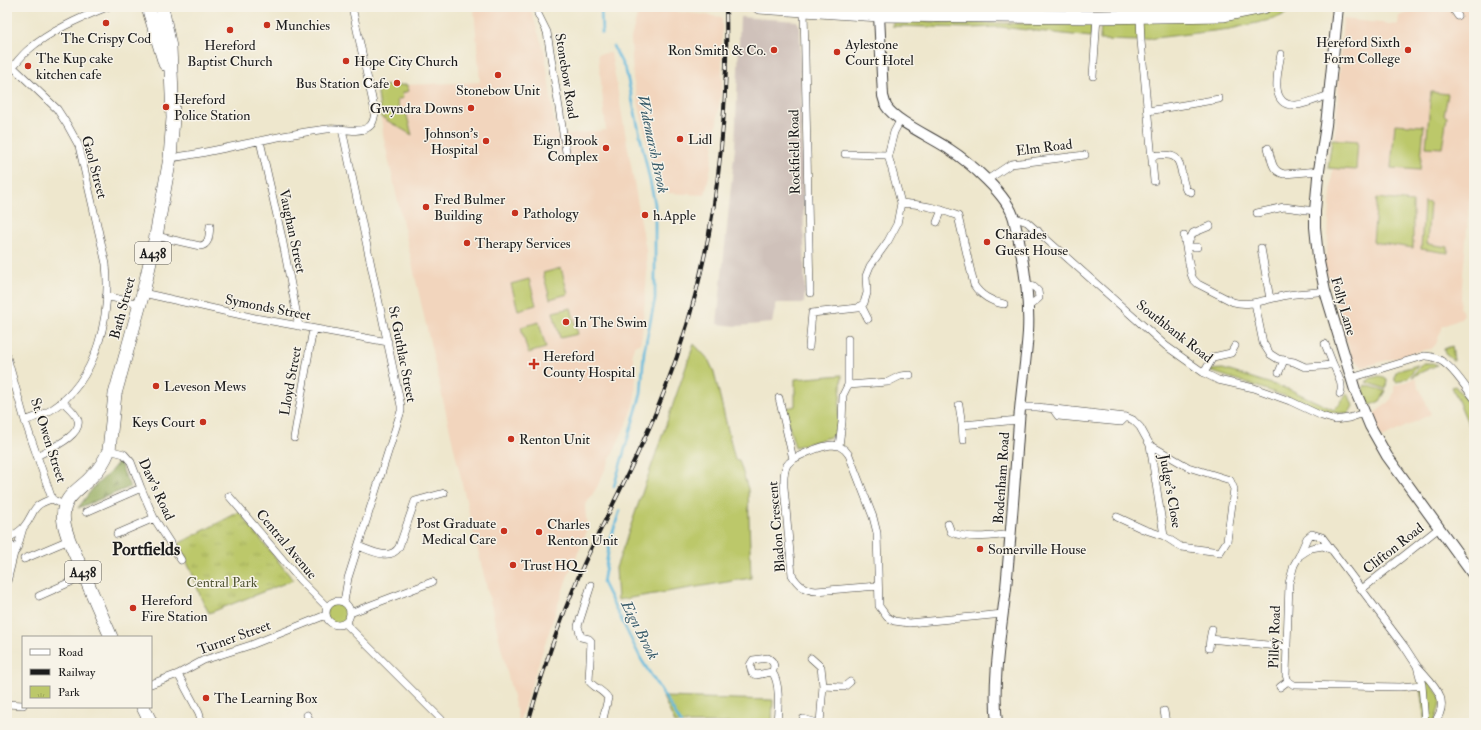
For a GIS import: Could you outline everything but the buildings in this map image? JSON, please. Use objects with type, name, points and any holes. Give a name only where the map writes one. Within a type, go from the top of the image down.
[{"type":"highway","name":"A438","points":[[148,7],[172,89]]},
{"type":"highway","name":"Bath Street","points":[[65,506],[73,494],[97,471],[109,450],[115,394],[141,299],[156,236],[170,158],[173,118],[170,47],[162,7]]},
{"type":"highway","points":[[760,7],[887,12],[1059,13],[1097,17],[1224,14],[1264,7]]},
{"type":"highway","name":"A438","points":[[65,506],[64,524],[69,540],[110,636]]},
{"type":"highway","points":[[143,708],[150,723]]},
{"type":"street","points":[[7,73],[27,51],[46,37],[107,7]]},
{"type":"street","points":[[170,158],[194,155],[329,128],[361,130],[368,128],[372,123],[375,112],[352,7]]},
{"type":"street","name":"Stonebow Road","points":[[536,7],[547,32],[566,152]]},
{"type":"street","name":"Folly Lane","points":[[1338,7],[1315,211],[1318,257],[1325,291],[1351,378],[1364,413],[1387,456],[1474,576]]},
{"type":"street","points":[[1452,7],[1458,16]]},
{"type":"street","name":"Rockfield Road","points":[[801,9],[810,293]]},
{"type":"street","points":[[887,12],[883,96],[887,106],[901,119],[950,149],[987,180],[1002,198],[1013,217]]},
{"type":"street","points":[[1093,76],[1097,17]]},
{"type":"street","points":[[1140,17],[1154,181]]},
{"type":"street","points":[[1281,54],[1277,73],[1277,92],[1285,102],[1296,105],[1329,95]]},
{"type":"street","name":"Gaol Street","points":[[13,67],[57,109],[78,146],[106,264],[107,280],[100,339],[88,367],[79,382],[62,401],[44,413],[25,421]]},
{"type":"street","points":[[1148,111],[1219,99]]},
{"type":"street","points":[[810,347],[812,313],[860,308],[864,303],[867,293],[866,276],[870,266],[888,241],[897,224],[901,203],[888,155],[894,132],[901,119]]},
{"type":"street","name":"St Guthlac Street","points":[[342,129],[401,402],[401,411],[345,586],[344,602]]},
{"type":"street","name":"Vaughan Street","points":[[260,141],[282,238],[299,326]]},
{"type":"street","points":[[1268,148],[1274,169],[1278,173],[1284,174],[1319,171]]},
{"type":"street","points":[[845,154],[888,155]]},
{"type":"street","points":[[1152,156],[1164,154],[1176,158],[1180,164],[1186,190],[1191,192]]},
{"type":"street","name":"Elm Road","points":[[987,180],[1011,164],[1085,155]]},
{"type":"street","points":[[901,203],[922,204],[958,216],[968,264],[976,289],[989,299],[1004,304]]},
{"type":"street","points":[[1257,213],[1284,207],[1315,211]]},
{"type":"street","points":[[937,222],[942,210]]},
{"type":"street","name":"Southbank Road","points":[[1013,217],[1027,222],[1038,231],[1166,346],[1218,380],[1254,388],[1335,420],[1349,418],[1364,413]]},
{"type":"street","name":"Bodenham Road","points":[[997,723],[996,680],[1011,534],[1019,420],[1028,332],[1027,285],[1013,217]]},
{"type":"street","points":[[156,236],[204,246],[207,243],[210,226]]},
{"type":"street","points":[[1186,247],[1193,233],[1210,226]]},
{"type":"street","points":[[1018,236],[1038,231]]},
{"type":"street","points":[[1184,236],[1191,274],[1198,284],[1232,302],[1238,304],[1255,303],[1288,295],[1325,291]]},
{"type":"street","points":[[1186,247],[1197,247]]},
{"type":"street","points":[[1261,248],[1270,299]]},
{"type":"street","name":"Symonds Street","points":[[106,296],[175,301],[313,329],[388,342]]},
{"type":"street","points":[[1255,303],[1263,343],[1270,354],[1278,359],[1306,367],[1332,364]]},
{"type":"street","points":[[860,308],[868,319]]},
{"type":"street","name":"Lloyd Street","points":[[294,438],[313,329]]},
{"type":"street","points":[[839,446],[843,394],[848,385],[848,339]]},
{"type":"street","points":[[1325,344],[1339,378],[1341,390],[1340,394]]},
{"type":"street","points":[[1204,372],[1213,357],[1231,353],[1234,346]]},
{"type":"street","points":[[1351,378],[1424,356],[1431,356],[1449,366],[1474,398]]},
{"type":"street","name":"St. Owen Street","points":[[7,357],[10,380],[52,499],[65,506]]},
{"type":"street","points":[[1279,372],[1284,360]]},
{"type":"street","points":[[848,385],[888,382],[900,376],[910,375]]},
{"type":"street","points":[[779,398],[793,459],[826,446],[833,445],[839,446],[849,455],[877,533],[879,606],[887,617],[894,621],[909,623],[1003,614]]},
{"type":"street","points":[[37,456],[74,435],[77,430],[79,425],[76,415],[62,401]]},
{"type":"street","points":[[959,405],[964,440]]},
{"type":"street","name":"Judge's Close","points":[[1021,407],[1053,409],[1058,416],[1121,422],[1126,417],[1133,420],[1140,427],[1150,445],[1164,536],[1181,547],[1220,552],[1227,541],[1234,489],[1230,480],[1188,467],[1150,445]]},
{"type":"street","points":[[962,425],[1019,420]]},
{"type":"street","name":"Daw's Road","points":[[109,450],[124,454],[129,458],[154,518],[181,560]]},
{"type":"street","name":"Bladon Crescent","points":[[793,459],[788,464],[784,473],[784,487],[792,575],[798,584],[807,590],[816,591],[878,586]]},
{"type":"street","points":[[86,512],[141,488]]},
{"type":"street","points":[[358,546],[382,554],[392,554],[396,552],[415,501],[444,493]]},
{"type":"street","name":"Central Avenue","points":[[229,496],[300,580],[327,607]]},
{"type":"street","points":[[7,582],[14,553],[17,549],[23,528],[40,502],[52,499]]},
{"type":"street","points":[[1117,517],[1143,529],[1164,536]]},
{"type":"street","points":[[117,534],[154,518]]},
{"type":"street","points":[[948,524],[951,532],[958,536],[1011,534]]},
{"type":"street","points":[[7,539],[23,528]]},
{"type":"street","name":"Clifton Road","points":[[1362,589],[1440,528]]},
{"type":"street","name":"Pilley Road","points":[[1422,685],[1400,687],[1294,685],[1288,681],[1286,675],[1286,647],[1289,583],[1307,538],[1312,534],[1322,537],[1362,589],[1417,666],[1434,686],[1442,699],[1442,710],[1434,723]]},
{"type":"street","points":[[24,559],[69,540]]},
{"type":"street","points":[[7,542],[14,553]]},
{"type":"street","points":[[1299,556],[1311,548],[1323,546],[1332,550]]},
{"type":"street","points":[[39,596],[84,576]]},
{"type":"street","points":[[350,613],[432,582]]},
{"type":"street","points":[[591,586],[578,626],[581,637],[591,641],[589,681],[592,686],[605,692],[608,698],[602,723]]},
{"type":"street","points":[[332,602],[344,602],[348,606],[350,613],[349,617],[345,623],[337,625],[333,624],[327,619],[327,607],[332,602]]},
{"type":"street","name":"Turner Street","points":[[152,684],[178,674],[204,660],[251,645],[326,615]]},
{"type":"street","points":[[345,623],[445,723]]},
{"type":"street","points":[[1209,648],[1212,629]]},
{"type":"street","points":[[1210,638],[1286,647]]},
{"type":"street","points":[[803,719],[819,723],[823,686],[822,667],[811,658]]},
{"type":"street","name":"Pilley Road","points":[[1417,666],[1422,685],[1425,723]]},
{"type":"street","points":[[772,672],[775,676],[778,695],[777,723]]},
{"type":"street","points":[[178,674],[199,713],[202,723]]},
{"type":"street","points":[[1280,687],[1288,681]]},
{"type":"street","points":[[823,686],[844,687],[850,682]]},
{"type":"street","points":[[7,704],[22,705]]},
{"type":"street","points":[[1164,711],[1166,723]]},
{"type":"street","points":[[307,715],[311,723]]},
{"type":"shaded area","name":"Hereford County Hospital","points":[[474,7],[530,7],[545,54],[556,136],[606,130],[598,54],[611,53],[646,250],[647,273],[642,335],[640,343],[634,347],[632,353],[636,375],[635,396],[631,414],[597,487],[585,506],[587,530],[567,578],[519,722],[464,492],[384,140],[377,86],[480,82]]},
{"type":"shaded area","points":[[641,7],[722,17],[722,84],[711,167],[705,195],[669,193],[653,172],[633,78],[631,38]]},
{"type":"shaded area","points":[[1425,7],[1467,7],[1474,20],[1474,174],[1472,174],[1460,308],[1464,314],[1460,319],[1443,326],[1436,344],[1431,349],[1363,367],[1352,358],[1324,264],[1327,249],[1343,19],[1398,25],[1399,16]]},
{"type":"shaded area","points":[[740,17],[797,21],[800,27],[805,291],[804,303],[776,303],[772,323],[738,326],[717,324],[735,147]]},
{"type":"shaded area","points":[[1415,378],[1431,414],[1382,438],[1375,425],[1373,416],[1391,399],[1394,392],[1394,386]]},
{"type":"green space","points":[[1097,7],[1243,7],[1099,9]]},
{"type":"green space","points":[[1264,7],[1300,7],[1274,19],[1230,29],[1141,41],[1100,40],[1101,24],[1140,17]]},
{"type":"green space","points":[[893,21],[1036,24],[1092,23],[1091,37],[1000,27],[971,28],[892,26]]},
{"type":"green space","points":[[407,85],[409,91],[402,93],[403,98],[397,100],[400,113],[406,112],[412,135],[381,117],[377,86]]},
{"type":"green space","points":[[1431,92],[1448,94],[1444,115],[1447,117],[1442,148],[1426,147]]},
{"type":"green space","points":[[1395,124],[1424,126],[1420,170],[1391,168]]},
{"type":"green space","points":[[1332,139],[1358,141],[1356,170],[1328,168]]},
{"type":"green space","points":[[1377,198],[1413,202],[1413,248],[1373,242]]},
{"type":"green space","points":[[1424,202],[1430,203],[1427,244],[1448,247],[1448,253],[1421,249]]},
{"type":"green space","points":[[561,268],[568,294],[550,299],[543,273]]},
{"type":"green space","points":[[529,279],[536,305],[518,310],[511,284]]},
{"type":"green space","points":[[571,308],[578,334],[560,338],[553,312]]},
{"type":"green space","points":[[539,322],[546,348],[528,353],[521,327]]},
{"type":"green space","points":[[694,344],[708,359],[714,372],[735,460],[739,460],[748,489],[751,578],[618,600],[616,568]]},
{"type":"green space","points":[[1452,346],[1454,361],[1445,354],[1444,349]]},
{"type":"green space","points":[[1423,363],[1433,363],[1437,365],[1411,377]]},
{"type":"green space","points":[[1418,365],[1408,377],[1397,382],[1395,381],[1397,371]]},
{"type":"green space","points":[[1223,369],[1291,390],[1334,410],[1348,393],[1353,406],[1349,413],[1325,413],[1294,399],[1207,370]]},
{"type":"green space","points":[[842,375],[837,435],[795,447],[784,409],[795,406],[795,379]]},
{"type":"green space","points":[[1379,376],[1387,379],[1386,389],[1366,382],[1371,378]]},
{"type":"green space","points":[[1365,385],[1386,391],[1380,401],[1368,406],[1362,392]]},
{"type":"green space","points":[[1455,386],[1474,409],[1474,428],[1471,430],[1452,387]]},
{"type":"green space","points":[[119,461],[130,487],[78,508],[93,488]]},
{"type":"green space","name":"Central Park","points":[[239,512],[293,580],[209,613],[178,544]]},
{"type":"green space","points":[[338,601],[347,604],[350,613],[347,622],[338,625],[329,622],[326,613],[329,604]]},
{"type":"green space","points":[[1417,666],[1442,699],[1434,723],[1425,723]]},
{"type":"green space","points":[[663,697],[773,700],[772,723],[675,723]]},
{"type":"waterway","name":"Widemarsh Brook","points":[[601,7],[602,33]]},
{"type":"waterway","name":"Widemarsh Brook","points":[[613,46],[626,71],[655,204],[655,299],[644,352],[641,394],[614,486]]},
{"type":"waterway","name":"Eign Brook","points":[[620,510],[610,541],[603,583],[641,659],[681,723]]},
{"type":"railway","points":[[528,723],[545,666],[565,610],[588,555],[653,420],[681,346],[694,299],[706,251],[720,154],[724,105],[726,7]]},
{"type":"place","name":"The Crispy Cod","points":[[106,23]]},
{"type":"place","name":"Munchies","points":[[267,25]]},
{"type":"place","name":"Hereford Baptist Church","points":[[230,30]]},
{"type":"place","name":"Ron Smith & Co.","points":[[774,50]]},
{"type":"place","name":"Hereford Sixth Form College","points":[[1408,50]]},
{"type":"place","name":"Aylestone Court Hotel","points":[[837,52]]},
{"type":"place","name":"Hope City Church","points":[[346,61]]},
{"type":"place","name":"The Kup cake kitchen cafe","points":[[28,66]]},
{"type":"place","name":"Stonebow Unit","points":[[498,75]]},
{"type":"place","name":"Bus Station Cafe","points":[[397,83]]},
{"type":"place","name":"Hereford Police Station","points":[[166,107]]},
{"type":"place","name":"Gwyndra Downs","points":[[471,108]]},
{"type":"place","name":"Lidl","points":[[680,139]]},
{"type":"place","name":"Johnson's Hospital","points":[[486,141]]},
{"type":"place","name":"Eign Brook Complex","points":[[606,148]]},
{"type":"place","name":"Fred Bulmer Building","points":[[426,207]]},
{"type":"place","name":"Pathology","points":[[515,213]]},
{"type":"place","name":"h.Apple","points":[[645,215]]},
{"type":"place","name":"Charades Guest House","points":[[987,242]]},
{"type":"place","name":"Therapy Services","points":[[467,243]]},
{"type":"place","name":"In The Swim","points":[[566,322]]},
{"type":"place","name":"Hereford County Hospital","points":[[534,364]]},
{"type":"place","name":"Leveson Mews","points":[[156,386]]},
{"type":"place","name":"Keys Court","points":[[203,422]]},
{"type":"place","name":"Renton Unit","points":[[511,439]]},
{"type":"place","name":"Post Graduate Medical Care","points":[[504,531]]},
{"type":"place","name":"Charles Renton Unit","points":[[539,532]]},
{"type":"place","name":"Somerville House","points":[[980,549]]},
{"type":"place","name":"Trust HQ","points":[[513,565]]},
{"type":"place","name":"Hereford Fire Station","points":[[133,608]]},
{"type":"place","name":"The Learning Box","points":[[206,698]]},
{"type":"district","name":"Portfields","points":[[146,549]]}]
